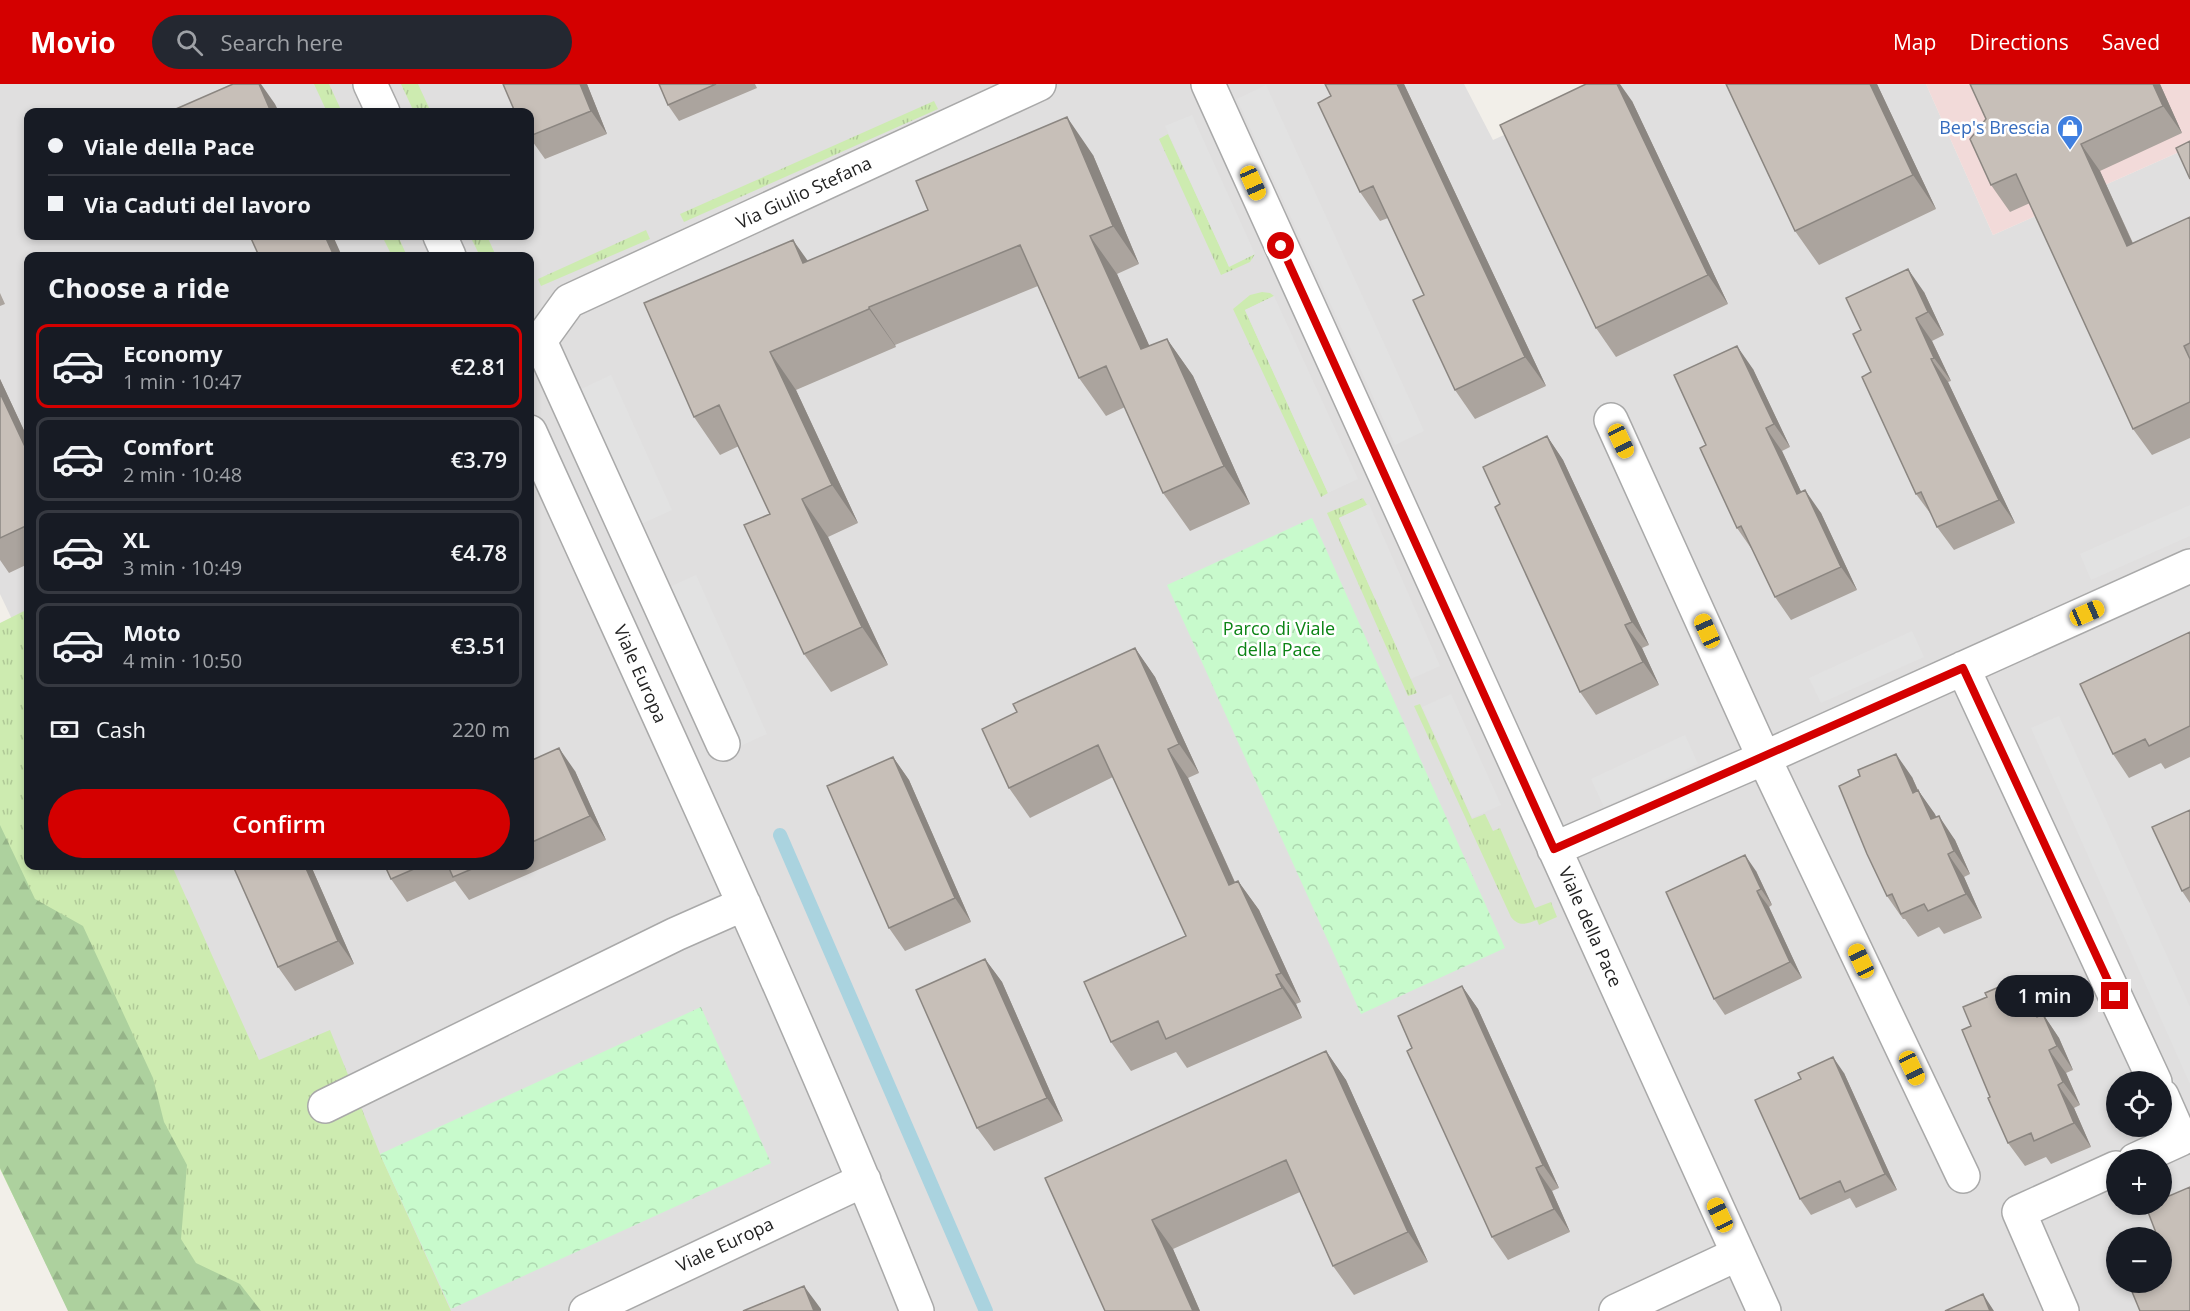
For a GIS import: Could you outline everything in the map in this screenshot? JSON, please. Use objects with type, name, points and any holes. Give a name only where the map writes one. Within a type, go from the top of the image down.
[{"type":"street","points":[[370,84],[381,108]]},
{"type":"street","name":"Via Giulio Stefana","points":[[723,744],[540,341],[569,301],[1039,84]]},
{"type":"street","name":"Viale della Pace","points":[[1208,84],[1764,1311]]},
{"type":"street","points":[[1611,420],[1764,758],[1963,1176]]},
{"type":"street","name":"Viale Europa","points":[[534,448],[744,904],[864,1180],[917,1311]]},
{"type":"street","points":[[1554,849],[1764,758],[2190,566]]},
{"type":"street","points":[[1963,668],[2150,1071]]},
{"type":"street","points":[[325,1106],[676,934],[744,904]]},
{"type":"street","points":[[2159,1149],[2186,1137],[2172,1113]]},
{"type":"street","points":[[2062,1311],[2019,1212],[2106,1173]]},
{"type":"street","name":"Viale Europa","points":[[586,1311],[864,1180]]},
{"type":"street","points":[[1616,1311],[1738,1254]]},
{"type":"shaded area","points":[[0,84],[1464,84],[1493,140],[1617,84],[1926,84],[1993,235],[2179,152],[2190,179],[2190,1311],[350,1311],[134,870],[534,870],[534,252],[24,252],[24,645],[0,594]]},
{"type":"shaded area","name":"Bep's Brescia","points":[[1926,84],[2190,84],[2190,179],[2179,152],[1993,235]]},
{"type":"shaded area","points":[[1266,85],[1424,431],[1395,445],[1237,99]]},
{"type":"shaded area","points":[[1192,115],[1255,254],[1229,267],[1165,126]]},
{"type":"shaded area","points":[[1274,296],[1358,479],[1328,493],[1245,310]]},
{"type":"shaded area","points":[[611,375],[672,510],[639,525],[579,390]]},
{"type":"shaded area","points":[[1369,504],[1440,666],[1411,679],[1339,518]]},
{"type":"shaded area","points":[[2190,505],[2190,536],[2091,580],[2080,554]]},
{"type":"shaded area","points":[[696,575],[767,734],[736,748],[665,589]]},
{"type":"shaded area","points":[[1912,631],[1924,657],[1821,703],[1809,678]]},
{"type":"shaded area","points":[[1451,694],[1501,805],[1472,818],[1422,707]]},
{"type":"shaded area","points":[[2059,716],[2190,1007],[2190,1084],[2031,728]]},
{"type":"shaded area","points":[[1685,735],[1698,764],[1604,807],[1591,779]]},
{"type":"green space","points":[[314,84],[329,84],[340,108],[325,108]]},
{"type":"green space","points":[[401,84],[418,84],[429,108],[412,108]]},
{"type":"green space","points":[[934,101],[938,109],[684,222],[680,214]]},
{"type":"green space","points":[[1168,134],[1229,266],[1255,254],[1250,262],[1221,275],[1159,139]]},
{"type":"green space","points":[[646,230],[650,239],[541,286],[538,279]]},
{"type":"green space","points":[[384,240],[400,240],[405,252],[390,252]]},
{"type":"green space","points":[[472,240],[489,240],[494,252],[478,252]]},
{"type":"green space","points":[[1262,292],[1274,296],[1245,310],[1328,493],[1321,497],[1233,309],[1250,295]]},
{"type":"green space","points":[[1363,498],[1367,505],[1339,518],[1417,693],[1408,696],[1327,513]]},
{"type":"green space","name":"Parco di Viale della Pace","points":[[1312,518],[1505,948],[1361,1014],[1167,585]]},
{"type":"green space","points":[[24,611],[24,870],[174,870],[259,1060],[330,1030],[380,1154],[451,1311],[69,1311],[0,1169],[0,623]]},
{"type":"green space","points":[[1420,704],[1472,819],[1485,814],[1493,831],[1500,828],[1535,908],[1551,902],[1557,917],[1539,925],[1537,920],[1523,924],[1511,917],[1414,706]]},
{"type":"green space","points":[[0,825],[35,899],[83,926],[153,1078],[164,1122],[187,1165],[181,1239],[196,1263],[240,1284],[261,1311],[68,1311],[0,1168]]},
{"type":"green space","points":[[701,1007],[771,1163],[451,1309],[380,1154]]},
{"type":"building","points":[[233,84],[259,84],[269,108],[178,108]]},
{"type":"building","points":[[503,84],[580,84],[591,111],[534,134],[534,108],[513,108]]},
{"type":"building","points":[[659,84],[716,84],[668,105]]},
{"type":"building","points":[[1325,84],[1397,84],[1525,357],[1455,390],[1413,300],[1424,295],[1373,186],[1360,192],[1318,103],[1331,96]]},
{"type":"building","points":[[1586,84],[1617,84],[1708,275],[1596,328],[1500,125]]},
{"type":"building","points":[[1726,84],[1870,84],[1913,175],[1795,231]]},
{"type":"building","points":[[1970,84],[2153,84],[2163,106],[2081,144],[2127,246],[2190,217],[2190,343],[2184,346],[2190,359],[2190,402],[2133,429],[2016,174],[1991,185],[1970,139],[1986,119]]},
{"type":"building","points":[[1067,117],[1113,226],[1090,236],[1141,349],[1167,339],[1224,466],[1163,493],[1106,366],[1079,378],[1020,245],[869,307],[869,309],[770,352],[832,485],[802,499],[862,627],[804,654],[744,525],[770,514],[719,405],[694,417],[644,303],[793,240],[803,263],[928,210],[916,181]]},
{"type":"building","points":[[2190,141],[2190,179],[2176,148]]},
{"type":"building","points":[[252,240],[327,240],[332,252],[257,252]]},
{"type":"building","points":[[1908,269],[1928,312],[1916,318],[1934,358],[1931,359],[1999,500],[1937,527],[1921,492],[1916,494],[1862,377],[1871,372],[1853,334],[1861,330],[1846,298]]},
{"type":"building","points":[[1737,346],[1774,424],[1766,428],[1797,494],[1805,490],[1841,567],[1775,597],[1741,526],[1737,528],[1700,448],[1706,445],[1674,375]]},
{"type":"building","points":[[0,393],[24,444],[24,527],[0,538]]},
{"type":"building","points":[[1547,436],[1632,622],[1625,625],[1643,662],[1580,692],[1495,507],[1500,504],[1483,467]]},
{"type":"building","points":[[2190,632],[2190,726],[2149,746],[2145,739],[2113,754],[2080,684]]},
{"type":"building","points":[[1135,648],[1179,744],[1168,749],[1229,885],[1238,881],[1281,973],[1276,975],[1282,988],[1166,1039],[1158,1021],[1111,1042],[1084,982],[1186,936],[1098,745],[1009,788],[982,729],[1017,712],[1013,704]]},
{"type":"building","points":[[559,748],[590,816],[534,841],[534,759]]},
{"type":"building","points":[[1896,754],[1913,793],[1918,790],[1931,819],[1939,816],[1954,851],[1948,854],[1966,894],[1928,911],[1924,904],[1901,914],[1892,894],[1887,896],[1839,786],[1860,776],[1858,770]]},
{"type":"building","points":[[893,757],[955,898],[889,928],[827,786]]},
{"type":"building","points":[[2190,810],[2190,887],[2182,891],[2152,827]]},
{"type":"building","points":[[1745,855],[1761,889],[1757,891],[1790,962],[1714,999],[1666,892]]},
{"type":"building","points":[[235,870],[307,870],[338,941],[278,967]]},
{"type":"building","points":[[387,870],[412,870],[391,879]]},
{"type":"building","points":[[450,870],[470,870],[453,877]]},
{"type":"building","points":[[985,959],[1047,1098],[977,1128],[916,990]]},
{"type":"building","points":[[2020,978],[2037,1017],[2043,1014],[2057,1046],[2049,1050],[2063,1082],[2058,1085],[2074,1123],[2034,1141],[2031,1133],[2008,1143],[1962,1030],[1971,1026],[1963,1007],[1987,997],[1985,993]]},
{"type":"building","points":[[1462,986],[1543,1165],[1536,1168],[1554,1209],[1492,1237],[1407,1051],[1412,1048],[1398,1016]]},
{"type":"building","points":[[1326,1051],[1408,1232],[1333,1266],[1286,1160],[1152,1220],[1193,1311],[1105,1311],[1045,1178]]},
{"type":"building","points":[[1833,1057],[1885,1174],[1845,1192],[1840,1181],[1800,1199],[1755,1100],[1801,1079],[1798,1073]]},
{"type":"building","points":[[2190,1187],[2190,1311],[2140,1311],[2133,1293],[2172,1293],[2172,1227],[2154,1227],[2149,1215],[2172,1215],[2172,1195]]},
{"type":"building","points":[[804,1286],[814,1311],[743,1311]]},
{"type":"building","points":[[1983,1294],[1990,1311],[1945,1311]]},
{"type":"waterway","points":[[780,835],[986,1311]]},
{"type":"place","name":"Bep's Brescia","points":[[2070,151]]},
{"type":"route","points":[[1281,246],[1554,849],[1963,668],[2115,996]]}]
